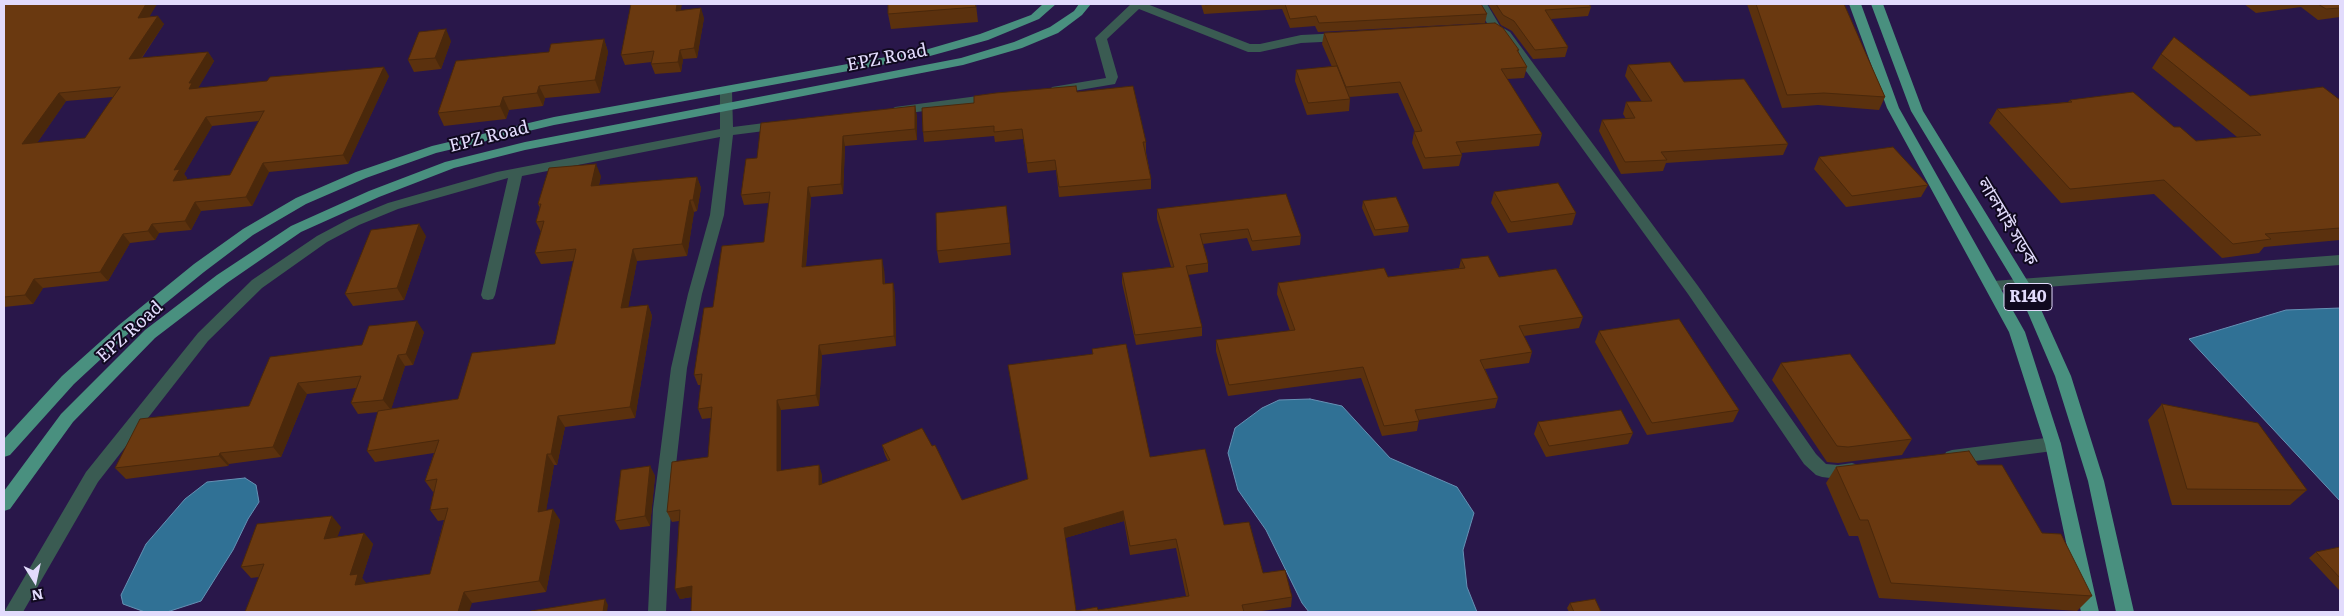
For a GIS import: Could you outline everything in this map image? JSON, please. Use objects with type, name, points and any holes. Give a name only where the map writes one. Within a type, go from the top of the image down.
[{"type":"main road","name":"EPZ Road","points":[[4,450],[68,380],[157,300],[248,232],[302,201],[361,175],[432,150],[554,121],[926,53],[984,37],[1035,17],[1050,4]]},
{"type":"main road","name":"EPZ Road","points":[[4,504],[67,418],[150,334],[222,279],[296,229],[374,194],[450,165],[525,146],[963,61],[1018,45],[1054,30],[1078,13],[1085,4]]},
{"type":"main road","name":"R140","points":[[1855,4],[1892,108],[2017,332],[2053,444],[2090,612]]},
{"type":"main road","name":"লালমাই সড়ক","points":[[1877,4],[1917,111],[2023,285],[2064,376],[2091,464],[2125,612]]},
{"type":"street","points":[[1046,91],[1111,81],[1112,77],[1101,38],[1127,16],[1137,4],[1248,48],[1260,48],[1301,39],[1359,36]]},
{"type":"street","points":[[1482,4],[1491,28],[1506,35],[1687,282],[1810,459],[1822,470],[1838,472],[1867,468]]},
{"type":"street","points":[[657,612],[662,509],[679,368],[695,294],[717,214],[727,132],[728,108],[726,91]]},
{"type":"street","points":[[881,112],[1007,96]]},
{"type":"street","points":[[13,612],[92,477],[203,337],[258,284],[322,239],[354,222],[393,206],[516,172],[727,132],[795,124]]},
{"type":"street","points":[[488,295],[516,172]]},
{"type":"street","points":[[1993,286],[2340,260]]},
{"type":"street","points":[[1936,459],[2053,444]]},
{"type":"water","points":[[2340,308],[2340,501],[2189,339],[2286,310]]},
{"type":"water","points":[[1310,399],[1342,406],[1390,458],[1457,487],[1474,513],[1463,550],[1467,587],[1477,612],[1309,612],[1302,603],[1266,530],[1238,490],[1228,453],[1235,428],[1262,408],[1279,400]]},
{"type":"water","points":[[245,478],[256,485],[259,502],[248,519],[233,550],[201,601],[167,612],[145,612],[123,604],[121,595],[146,544],[185,499],[207,482]]},
{"type":"building","points":[[4,4],[146,4],[138,18],[158,16],[129,59],[208,52],[189,83],[192,83],[189,89],[267,81],[270,77],[384,67],[343,155],[263,163],[246,197],[195,202],[185,221],[152,224],[148,231],[123,234],[100,272],[34,279],[25,295],[4,297]],"holes":[[[120,87],[85,138],[22,144],[59,93]],[[264,111],[230,175],[173,181],[180,169],[174,170],[206,117]]]},
{"type":"building","points":[[631,4],[677,4],[676,11],[701,8],[694,48],[680,50],[678,62],[651,64],[654,51],[621,55]]},
{"type":"building","points":[[888,4],[975,4],[976,7],[888,14]]},
{"type":"building","points":[[1285,4],[1481,4],[1487,14],[1319,23],[1316,16],[1290,19]]},
{"type":"building","points":[[1496,4],[1589,4],[1591,7],[1545,10],[1568,47],[1535,50],[1514,21],[1503,15]]},
{"type":"building","points":[[1756,4],[1844,4],[1885,97],[1824,93],[1787,95]]},
{"type":"building","points":[[2318,4],[2340,4],[2340,8],[2326,9]]},
{"type":"building","points":[[1495,23],[1503,28],[1519,50],[1517,50],[1527,67],[1501,69],[1542,134],[1456,142],[1462,155],[1425,158],[1414,132],[1422,131],[1400,82],[1346,87],[1324,33]]},
{"type":"building","points":[[446,29],[435,58],[408,60],[419,32]]},
{"type":"building","points":[[2174,37],[2250,96],[2323,87],[2340,100],[2340,228],[2265,234],[2271,239],[2233,244],[2164,180],[2070,189],[1997,109],[2072,102],[2070,100],[2133,92],[2174,127],[2180,127],[2196,141],[2261,135],[2161,54]]},
{"type":"building","points":[[604,39],[595,80],[539,86],[537,93],[503,97],[500,106],[438,113],[456,61],[549,52],[551,44]]},
{"type":"building","points":[[1670,62],[1684,82],[1744,79],[1788,144],[1661,152],[1667,160],[1625,162],[1602,120],[1635,118],[1626,102],[1652,101],[1628,65]]},
{"type":"building","points":[[1337,66],[1350,99],[1308,103],[1296,70]]},
{"type":"building","points":[[1076,86],[1077,92],[1133,86],[1146,142],[1143,142],[1151,179],[1059,187],[1055,160],[1027,163],[1022,129],[994,132],[994,126],[923,132],[922,108],[974,103],[974,96]]},
{"type":"building","points":[[915,106],[915,129],[843,136],[841,184],[808,187],[802,267],[882,259],[883,284],[893,283],[894,336],[819,345],[816,395],[777,400],[777,471],[819,465],[819,485],[890,460],[882,445],[922,428],[932,446],[935,445],[962,500],[1028,479],[1008,365],[1093,354],[1092,349],[1126,344],[1150,457],[1205,449],[1224,525],[1249,522],[1263,573],[1285,570],[1292,597],[1242,605],[1244,612],[691,612],[692,586],[675,589],[680,510],[667,512],[672,462],[708,457],[712,407],[698,409],[702,374],[694,375],[704,308],[713,307],[722,246],[764,242],[770,192],[741,195],[746,159],[757,158],[761,123]],"holes":[[[1123,511],[1130,546],[1176,539],[1189,596],[1098,610],[1097,607],[1076,611],[1064,528]]]},
{"type":"building","points":[[1893,147],[1928,185],[1852,196],[1819,157]]},
{"type":"building","points":[[596,164],[591,186],[697,177],[693,200],[690,200],[682,244],[633,249],[621,308],[648,305],[630,407],[558,416],[551,454],[547,454],[538,512],[553,509],[539,581],[464,592],[458,612],[245,612],[264,564],[241,567],[257,524],[332,516],[324,539],[364,533],[350,575],[358,574],[355,585],[430,574],[448,508],[430,510],[437,479],[425,481],[439,440],[367,451],[378,411],[458,399],[472,353],[555,344],[576,249],[535,253],[544,221],[536,222],[541,204],[538,204],[549,168]]},
{"type":"building","points":[[1558,183],[1576,213],[1511,222],[1494,192]]},
{"type":"building","points":[[1286,194],[1301,236],[1252,241],[1248,229],[1200,234],[1208,263],[1186,266],[1202,327],[1135,335],[1122,273],[1174,267],[1157,209]]},
{"type":"building","points":[[1396,197],[1409,226],[1375,230],[1363,201]]},
{"type":"building","points":[[1006,206],[1010,243],[937,251],[936,213]]},
{"type":"building","points":[[419,224],[397,288],[345,294],[371,230]]},
{"type":"building","points":[[1488,256],[1499,277],[1556,269],[1583,317],[1519,326],[1532,352],[1480,360],[1498,398],[1415,410],[1419,421],[1384,426],[1363,367],[1229,385],[1216,340],[1295,330],[1278,283],[1384,268],[1388,277],[1465,268],[1461,259]]},
{"type":"building","points":[[1679,319],[1739,410],[1652,423],[1599,331]]},
{"type":"building","points":[[417,321],[406,354],[398,355],[383,400],[351,403],[361,376],[298,383],[273,447],[220,453],[219,456],[115,468],[140,419],[249,406],[270,357],[362,345],[369,326]]},
{"type":"building","points":[[1850,354],[1912,439],[1848,447],[1837,446],[1781,363]]},
{"type":"building","points":[[2162,404],[2258,423],[2307,490],[2187,489]]},
{"type":"building","points":[[1621,410],[1633,433],[1549,446],[1538,422]]},
{"type":"building","points":[[1969,451],[1978,465],[2002,465],[2042,533],[2061,534],[2092,596],[1891,583],[1868,520],[1860,520],[1836,467]]},
{"type":"building","points":[[650,466],[645,516],[615,521],[621,470]]},
{"type":"building","points":[[2340,547],[2340,578],[2316,552]]},
{"type":"building","points":[[605,599],[603,612],[530,612],[531,611]]},
{"type":"building","points":[[1595,599],[1601,612],[1574,612],[1570,603]]}]
